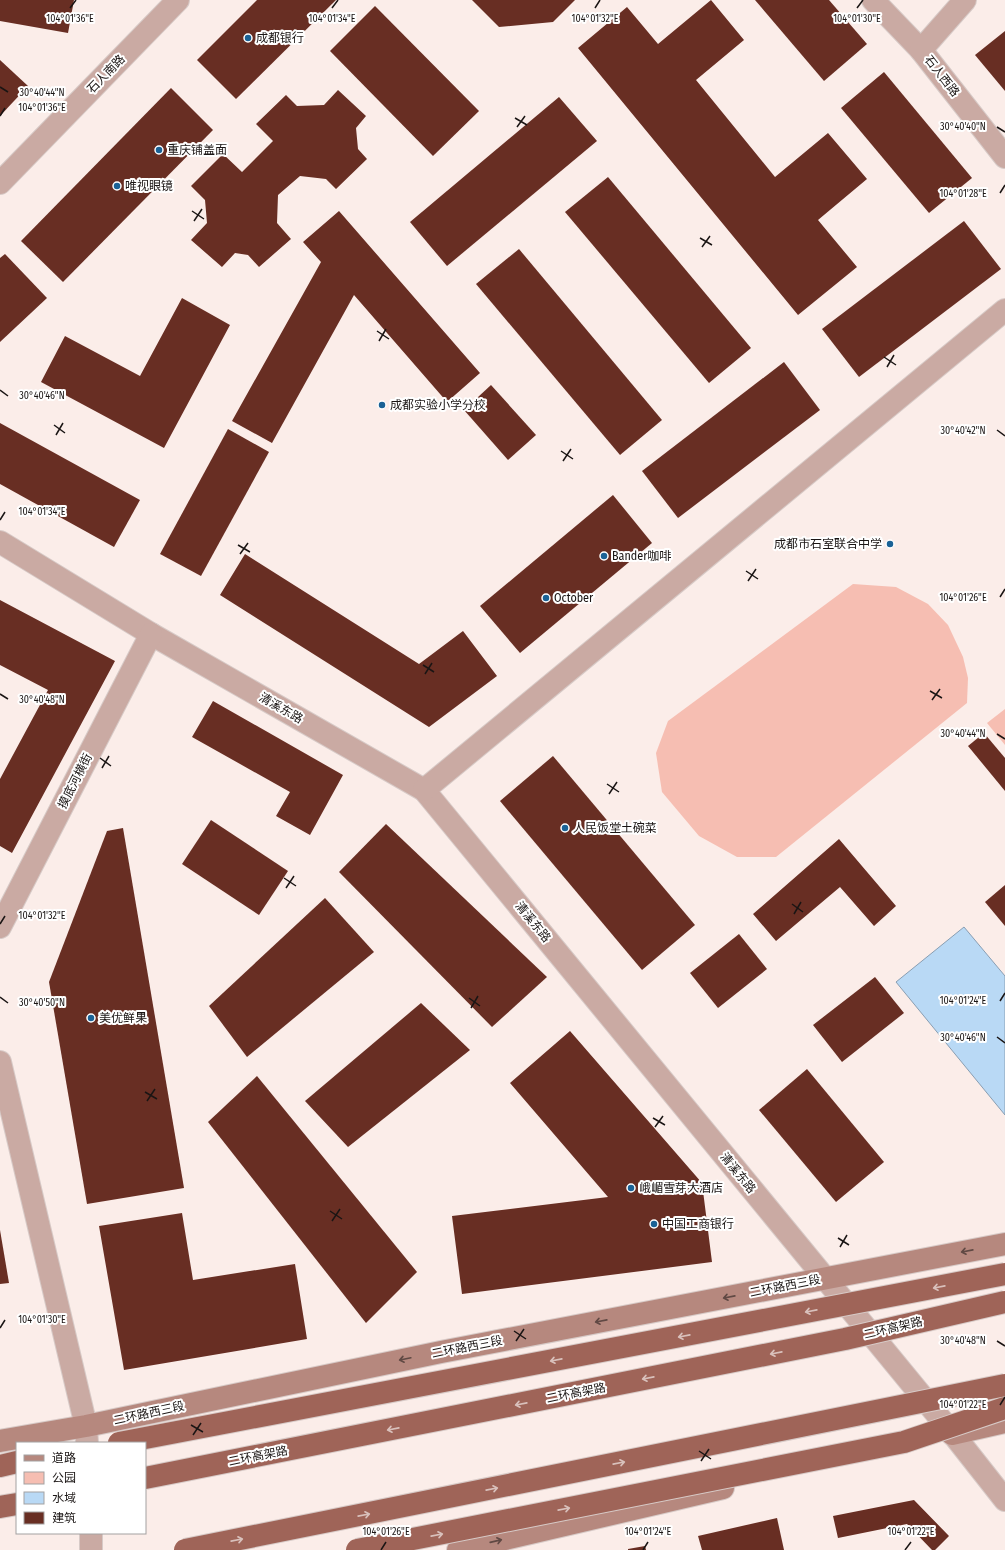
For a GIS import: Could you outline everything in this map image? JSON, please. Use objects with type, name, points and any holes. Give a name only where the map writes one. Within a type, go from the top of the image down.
[{"type":"highway","points":[[124,1442],[1005,1274]]},
{"type":"highway","name":"二环高架路","points":[[146,1478],[845,1339],[1005,1302]]},
{"type":"highway","points":[[185,1550],[1005,1385]]},
{"type":"highway","points":[[357,1550],[904,1442],[1005,1408]]},
{"type":"highway","points":[[0,1466],[16,1462]]},
{"type":"highway","points":[[0,1507],[16,1504]]},
{"type":"main road","name":"二环路西三段","points":[[0,1441],[87,1434],[441,1352],[1005,1244]]},
{"type":"main road","points":[[458,1550],[1005,1422]]},
{"type":"street","name":"石人南路","points":[[0,183],[178,0]]},
{"type":"street","name":"石人西路","points":[[873,0],[921,50],[1005,157]]},
{"type":"street","points":[[921,50],[965,0]]},
{"type":"street","points":[[424,790],[1005,310]]},
{"type":"street","name":"清溪东路","points":[[0,542],[151,634],[424,790],[953,1434],[1005,1500]]},
{"type":"street","name":"摸底河横街","points":[[0,927],[151,634]]},
{"type":"street","points":[[0,1062],[87,1434]]},
{"type":"street","points":[[91,1534],[91,1550]]},
{"type":"green space","points":[[853,584],[896,587],[928,604],[948,625],[963,657],[968,678],[967,703],[776,857],[737,857],[699,836],[662,792],[656,753],[668,721]]},
{"type":"green space","points":[[1005,709],[1005,745],[987,723]]},
{"type":"water","points":[[964,927],[1005,976],[1005,1115],[896,982]]},
{"type":"building","points":[[0,0],[74,0],[68,33],[0,21]]},
{"type":"building","points":[[257,0],[336,0],[236,99],[197,60]]},
{"type":"building","points":[[472,0],[575,0],[553,22],[499,27]]},
{"type":"building","points":[[711,0],[744,40],[696,80],[775,177],[828,133],[867,179],[818,220],[857,267],[798,315],[578,48],[627,7],[658,44]]},
{"type":"building","points":[[755,0],[829,0],[867,44],[824,81]]},
{"type":"building","points":[[375,6],[479,111],[433,156],[330,51]]},
{"type":"building","points":[[1005,31],[1005,91],[975,55]]},
{"type":"building","points":[[0,60],[28,86],[0,116]]},
{"type":"building","points":[[884,72],[972,178],[929,213],[841,108]]},
{"type":"building","points":[[171,88],[213,130],[63,282],[21,241]]},
{"type":"building","points":[[338,90],[366,116],[356,128],[358,149],[367,159],[336,189],[326,179],[300,176],[278,195],[277,223],[291,239],[259,267],[248,255],[235,253],[222,267],[191,240],[207,223],[205,200],[191,186],[223,154],[242,172],[273,141],[256,124],[286,95],[297,106],[324,105]]},
{"type":"building","points":[[559,97],[597,141],[447,266],[410,222]]},
{"type":"building","points":[[608,177],[751,348],[709,383],[565,212]]},
{"type":"building","points":[[339,211],[480,373],[447,402],[354,295],[272,443],[232,421],[321,262],[303,242]]},
{"type":"building","points":[[964,221],[1001,269],[859,377],[822,329]]},
{"type":"building","points":[[519,249],[662,420],[620,455],[476,284]]},
{"type":"building","points":[[5,254],[47,298],[0,342],[0,258]]},
{"type":"building","points":[[182,298],[230,325],[164,448],[41,382],[65,336],[140,376]]},
{"type":"building","points":[[784,362],[820,410],[678,518],[642,471]]},
{"type":"building","points":[[491,385],[536,435],[508,460],[464,410]]},
{"type":"building","points":[[0,423],[140,500],[114,547],[0,484]]},
{"type":"building","points":[[228,429],[269,452],[201,576],[160,554]]},
{"type":"building","points":[[613,495],[652,543],[520,653],[480,606]]},
{"type":"building","points":[[245,554],[419,664],[463,631],[497,676],[429,727],[220,595]]},
{"type":"building","points":[[0,600],[115,661],[12,853],[0,846],[0,779],[48,690],[0,665]]},
{"type":"building","points":[[213,701],[343,775],[310,835],[276,816],[290,792],[192,737]]},
{"type":"building","points":[[984,733],[1005,758],[1005,791],[968,746]]},
{"type":"building","points":[[553,756],[695,925],[642,970],[500,801]]},
{"type":"building","points":[[211,820],[288,871],[259,915],[182,864]]},
{"type":"building","points":[[386,824],[547,977],[492,1027],[339,872]]},
{"type":"building","points":[[123,828],[184,1188],[87,1204],[49,982],[107,831]]},
{"type":"building","points":[[839,839],[896,906],[874,926],[840,887],[776,941],[753,914]]},
{"type":"building","points":[[1005,885],[1005,926],[985,902]]},
{"type":"building","points":[[325,898],[374,952],[247,1057],[209,1006]]},
{"type":"building","points":[[739,934],[767,969],[718,1008],[690,973]]},
{"type":"building","points":[[875,977],[904,1013],[842,1062],[813,1025]]},
{"type":"building","points":[[421,1003],[470,1050],[348,1147],[305,1101]]},
{"type":"building","points":[[570,1031],[702,1183],[712,1262],[462,1294],[452,1216],[608,1197],[510,1083]]},
{"type":"building","points":[[807,1069],[884,1162],[836,1202],[759,1110]]},
{"type":"building","points":[[257,1076],[417,1272],[366,1323],[208,1122]]},
{"type":"building","points":[[182,1213],[193,1280],[295,1264],[307,1339],[124,1370],[99,1226]]},
{"type":"building","points":[[0,1230],[9,1283],[0,1284]]},
{"type":"building","points":[[914,1500],[949,1536],[935,1550],[932,1550],[907,1524],[838,1538],[833,1516]]},
{"type":"building","points":[[777,1518],[784,1550],[702,1550],[698,1536]]},
{"type":"building","points":[[645,1546],[646,1550],[628,1550],[628,1549]]},
{"type":"place","name":"成都银行","points":[[248,38]]},
{"type":"place","name":"重庆铺盖面","points":[[159,150]]},
{"type":"place","name":"唯视眼镜","points":[[117,186]]},
{"type":"place","name":"成都实验小学分校","points":[[382,405]]},
{"type":"place","name":"成都市石室联合中学","points":[[890,544]]},
{"type":"place","name":"Bander咖啡","points":[[604,556]]},
{"type":"place","name":"October","points":[[546,598]]},
{"type":"place","name":"人民饭堂土碗菜","points":[[565,828]]},
{"type":"place","name":"美优鲜果","points":[[91,1018]]},
{"type":"place","name":"峨嵋雪芽大酒店","points":[[631,1188]]},
{"type":"place","name":"中国工商银行","points":[[654,1224]]}]
